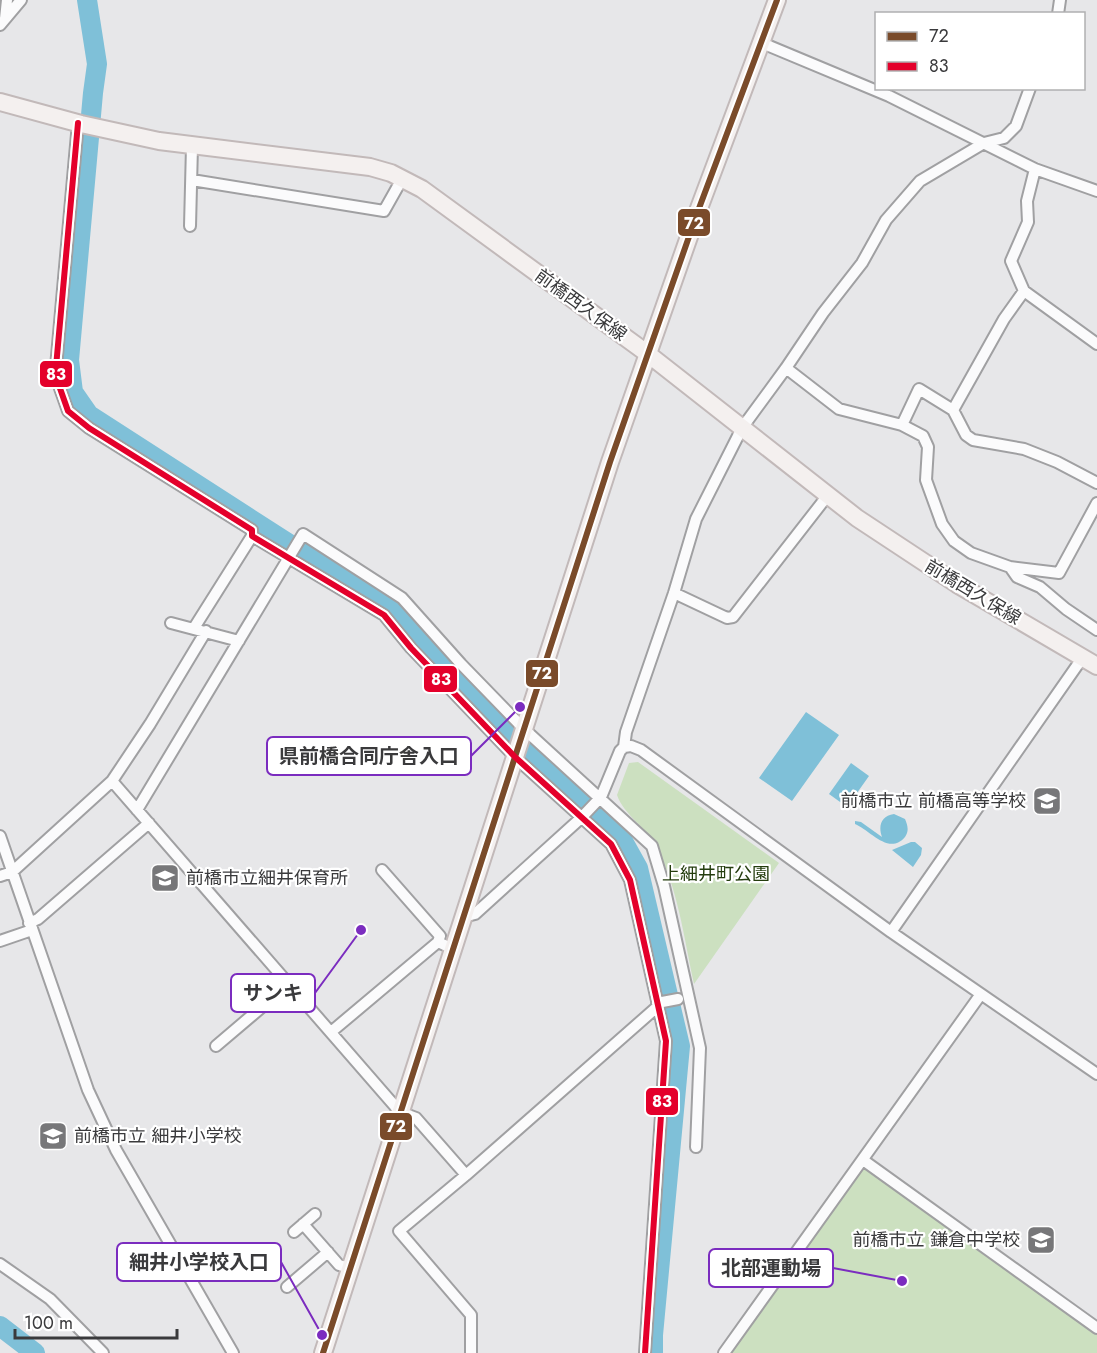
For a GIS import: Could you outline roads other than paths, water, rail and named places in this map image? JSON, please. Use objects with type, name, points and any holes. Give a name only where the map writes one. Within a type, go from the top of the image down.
[{"type":"main road","points":[[323,1353],[400,1112],[445,946],[463,917],[610,462],[698,211],[777,0]]},
{"type":"main road","name":"前橋西久保線","points":[[0,102],[159,141],[370,167],[422,189],[648,354],[856,518],[957,584],[1090,661]]},
{"type":"street","points":[[2,19],[8,0]]},
{"type":"street","points":[[2,19],[21,0]]},
{"type":"street","points":[[762,43],[889,96],[1035,169],[1097,192]]},
{"type":"street","points":[[463,917],[475,914],[601,797],[620,751],[624,747],[626,732],[674,593],[696,519],[742,428],[823,313],[862,263],[886,220],[920,181],[984,143],[1004,138],[1016,126],[1029,90]]},
{"type":"street","points":[[80,123],[56,377],[68,411],[89,428],[252,530],[252,536],[194,628]]},
{"type":"street","points":[[190,226],[192,146]]},
{"type":"street","points":[[1035,169],[1026,201],[1028,222],[1011,261],[1024,291],[1097,344]]},
{"type":"street","points":[[192,180],[384,211],[402,179]]},
{"type":"street","points":[[953,410],[1004,319],[1024,291]]},
{"type":"street","points":[[786,368],[839,409],[902,425],[923,436],[928,447],[926,480],[942,524],[954,541],[971,553],[1010,567],[1059,573],[1097,503]]},
{"type":"street","points":[[902,425],[919,389],[953,410],[966,435],[973,440],[1024,449],[1057,462],[1097,483]]},
{"type":"street","points":[[674,593],[727,618],[733,617],[828,495]]},
{"type":"street","points":[[137,810],[303,534],[402,598],[524,731],[601,797],[652,846],[664,886],[700,1048],[696,1147]]},
{"type":"street","points":[[252,536],[291,556],[384,615],[411,648],[516,754],[611,844],[630,880],[666,1041],[645,1353]]},
{"type":"street","points":[[1010,567],[1017,577],[1040,587],[1066,609],[1097,630]]},
{"type":"street","points":[[171,623],[239,641]]},
{"type":"street","points":[[0,876],[12,872],[112,781],[150,724],[206,631]]},
{"type":"street","points":[[891,932],[1090,661]]},
{"type":"street","points":[[624,747],[632,746],[641,750],[891,932],[1097,1074]]},
{"type":"street","points":[[112,781],[400,1112],[416,1118],[466,1175]]},
{"type":"street","points":[[0,941],[31,926],[148,824]]},
{"type":"street","points":[[0,836],[88,1090],[116,1150],[233,1353]]},
{"type":"street","points":[[331,1032],[445,946],[440,936],[382,870]]},
{"type":"street","points":[[216,1046],[289,984]]},
{"type":"street","points":[[724,1353],[981,994]]},
{"type":"street","points":[[471,1353],[471,1314],[399,1232],[658,1004],[678,999]]},
{"type":"street","points":[[863,1160],[1097,1328]]},
{"type":"street","points":[[294,1232],[315,1214]]},
{"type":"street","points":[[303,1224],[339,1265],[350,1268]]},
{"type":"street","points":[[287,1287],[328,1252]]},
{"type":"street","points":[[0,1264],[50,1299],[103,1353]]},
{"type":"water","points":[[806,712],[839,735],[792,801],[759,778]]},
{"type":"water","points":[[851,763],[869,776],[847,807],[829,794]]},
{"type":"water","points":[[894,814],[905,819],[908,831],[905,837],[893,844],[880,840],[855,824],[855,821],[861,822],[882,837],[880,829],[883,819]]},
{"type":"water","points":[[915,842],[922,848],[921,855],[913,867],[892,850]]},
{"type":"waterway","points":[[87,0],[97,64],[69,360],[73,392],[89,415],[311,558],[393,604],[506,728],[623,841],[638,868],[680,1046],[653,1353]]},
{"type":"waterway","points":[[0,1326],[35,1353]]},
{"type":"place","name":"県前橋合同庁舎入口","points":[[520,707]]},
{"type":"place","name":"前橋市立 前橋高等学校","points":[[1047,801]]},
{"type":"place","name":"前橋市立細井保育所","points":[[165,878]]},
{"type":"place","name":"サンキ","points":[[361,930]]},
{"type":"place","name":"前橋市立 細井小学校","points":[[53,1136]]},
{"type":"place","name":"前橋市立 鎌倉中学校","points":[[1041,1240]]},
{"type":"place","name":"北部運動場","points":[[902,1281]]},
{"type":"place","name":"細井小学校入口","points":[[322,1335]]},
{"type":"park label","name":"上細井町公園","points":[[716,874]]}]
